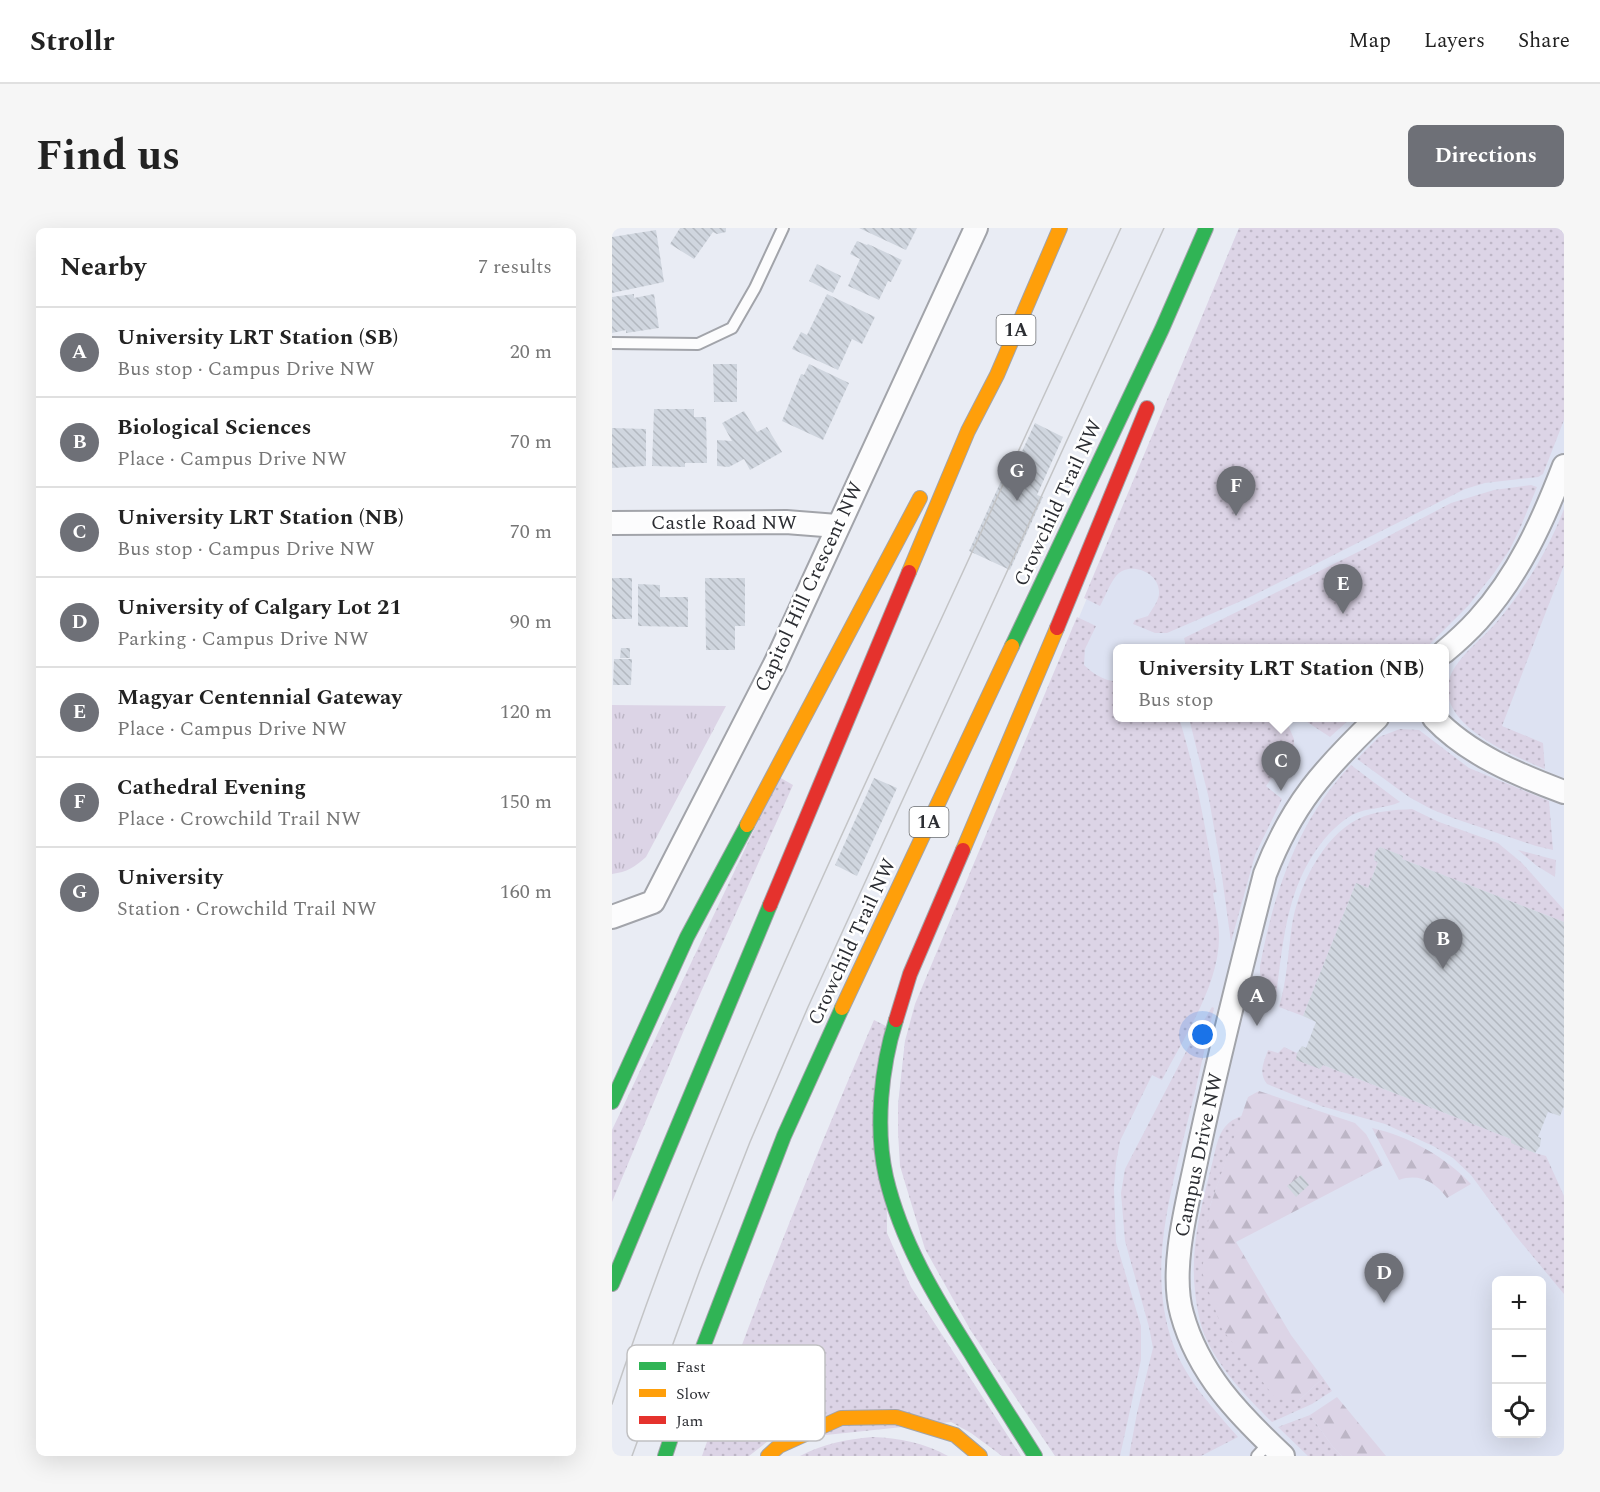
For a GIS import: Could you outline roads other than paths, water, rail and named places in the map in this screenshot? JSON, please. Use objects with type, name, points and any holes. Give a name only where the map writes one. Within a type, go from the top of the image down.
[{"type":"highway","name":"1A","points":[[612,1284],[968,431],[997,375],[1060,228]]},
{"type":"highway","name":"Crowchild Trail NW","points":[[704,1345],[784,1136],[864,960],[1162,329],[1206,228]]},
{"type":"highway","points":[[1157,374],[1162,329]]},
{"type":"highway","points":[[1035,1456],[933,1294],[908,1244],[886,1176],[880,1119],[888,1045],[910,974],[1091,550],[1152,396]]},
{"type":"highway","points":[[612,1102],[687,937],[920,498],[968,431]]},
{"type":"highway","points":[[825,1425],[841,1418],[896,1417],[955,1435],[980,1456]]},
{"type":"highway","name":"Crowchild Trail NW","points":[[665,1456],[670,1441]]},
{"type":"highway","points":[[768,1456],[778,1446],[789,1441]]},
{"type":"street","name":"Capitol Hill Crescent NW","points":[[612,917],[653,902],[776,662],[976,228]]},
{"type":"street","points":[[1449,647],[1478,620],[1510,578],[1526,552],[1564,466]]},
{"type":"street","name":"Castle Road NW","points":[[612,523],[786,522],[837,526]]},
{"type":"street","name":"Campus Drive NW","points":[[1270,1452],[1215,1383],[1188,1335],[1180,1311],[1178,1286],[1181,1233],[1213,1083],[1265,874],[1276,846],[1299,805],[1328,766],[1372,722]]},
{"type":"street","points":[[1439,722],[1474,750],[1521,774],[1564,792]]},
{"type":"lane","points":[[612,343],[698,344],[732,328],[756,288],[783,228]]},
{"type":"tram line","points":[[632,1345],[683,1206],[806,913],[1121,228]]},
{"type":"tram line","points":[[673,1345],[750,1142],[808,1007],[1164,228]]},
{"type":"tram line","points":[[612,1404],[627,1360]]},
{"type":"tram line","points":[[632,1456],[637,1441]]},
{"type":"place","name":"University","points":[[1017,501]]},
{"type":"place","name":"Cathedral Evening","points":[[1236,516]]},
{"type":"place","name":"Magyar Centennial Gateway","points":[[1343,614]]},
{"type":"place","name":"University LRT Station (NB)","points":[[1281,791]]},
{"type":"place","name":"Biological Sciences","points":[[1443,969]]},
{"type":"place","name":"University LRT Station (SB)","points":[[1257,1026]]},
{"type":"place","name":"University of Calgary Lot 21","points":[[1384,1303]]}]
